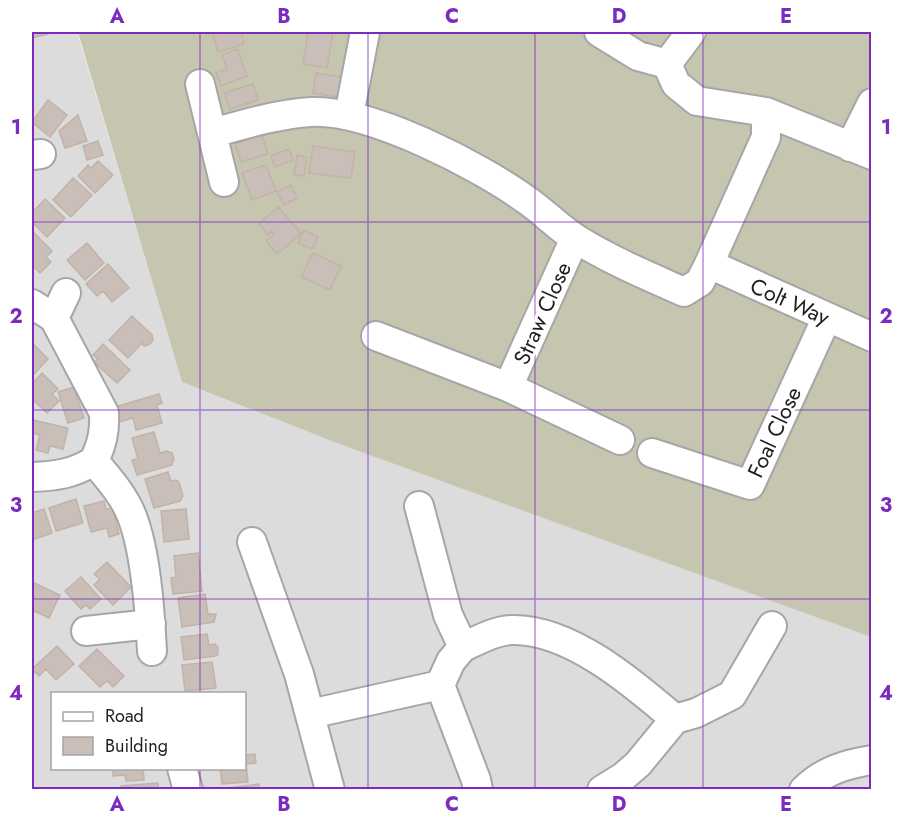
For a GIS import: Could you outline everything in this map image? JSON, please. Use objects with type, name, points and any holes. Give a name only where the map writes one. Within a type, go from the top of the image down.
[{"type":"street","points":[[349,115],[365,32]]},
{"type":"street","points":[[599,32],[638,56],[667,64]]},
{"type":"street","points":[[667,64],[691,32]]},
{"type":"street","points":[[667,64],[676,84],[697,101],[766,112],[861,151],[872,103]]},
{"type":"street","points":[[200,84],[224,182]]},
{"type":"street","points":[[213,133],[264,119],[311,112],[349,115],[399,133],[479,169],[527,201],[575,238],[609,258],[684,292],[700,282],[709,264],[766,137],[766,112]]},
{"type":"street","name":"Straw Close","points":[[508,387],[575,238]]},
{"type":"street","name":"Colt Way","points":[[709,264],[872,337]]},
{"type":"street","points":[[32,477],[54,476],[77,471],[94,461],[105,430],[104,413],[50,305]]},
{"type":"street","name":"Foal Close","points":[[652,453],[750,485],[827,317]]},
{"type":"street","name":"Straw Close","points":[[376,336],[508,387],[621,440]]},
{"type":"street","points":[[86,631],[151,638],[139,539],[131,513],[116,487],[94,461]]},
{"type":"street","points":[[419,506],[448,615],[463,647]]},
{"type":"street","points":[[252,542],[299,674],[330,789]]},
{"type":"street","points":[[602,789],[623,777],[667,729],[732,695],[772,626]]},
{"type":"street","points":[[478,789],[440,685],[452,661],[463,647],[491,634],[509,630],[532,631],[558,639],[586,654],[630,681],[667,729]]},
{"type":"street","points":[[310,714],[440,685]]},
{"type":"street","points":[[804,789],[816,778],[849,763],[872,760]]},
{"type":"street","points":[[183,770],[188,789]]},
{"type":"shaded area","points":[[32,32],[77,32],[182,382],[342,445],[871,637],[871,789],[32,789]]},
{"type":"shaded area","points":[[78,32],[871,32],[871,637],[342,445],[182,382]]},
{"type":"building","points":[[32,32],[55,32],[32,38]]},
{"type":"building","points":[[212,32],[241,32],[244,44],[218,52]]},
{"type":"building","points":[[308,32],[333,32],[327,68],[303,64]]},
{"type":"building","points":[[237,49],[247,76],[221,86],[216,73],[227,69],[222,55]]},
{"type":"building","points":[[316,73],[342,77],[339,97],[313,93]]},
{"type":"building","points":[[253,84],[258,100],[230,109],[224,93]]},
{"type":"building","points":[[48,100],[67,115],[50,137],[32,122]]},
{"type":"building","points":[[78,115],[87,141],[65,148],[59,131]]},
{"type":"building","points":[[262,135],[268,154],[241,162],[235,144]]},
{"type":"building","points":[[98,141],[103,155],[87,160],[83,146]]},
{"type":"building","points":[[313,146],[355,152],[351,178],[309,173]]},
{"type":"building","points":[[289,149],[293,160],[275,167],[271,156]]},
{"type":"building","points":[[297,155],[307,157],[304,176],[294,175]]},
{"type":"building","points":[[98,161],[113,175],[95,193],[78,176],[88,165],[91,168]]},
{"type":"building","points":[[266,165],[276,191],[252,200],[242,173]]},
{"type":"building","points":[[73,178],[92,195],[71,217],[53,200]]},
{"type":"building","points":[[291,185],[297,198],[284,205],[277,192]]},
{"type":"building","points":[[45,199],[65,218],[47,237],[32,222],[32,213]]},
{"type":"building","points":[[278,207],[301,234],[277,254],[266,241],[274,234],[272,231],[268,235],[259,224]]},
{"type":"building","points":[[304,230],[318,237],[312,249],[298,243]]},
{"type":"building","points":[[32,231],[52,251],[46,257],[51,262],[40,273],[32,265]]},
{"type":"building","points":[[87,243],[104,263],[85,280],[67,260]]},
{"type":"building","points":[[313,253],[341,266],[330,290],[301,277]]},
{"type":"building","points":[[108,264],[129,288],[112,302],[103,291],[97,296],[86,284]]},
{"type":"building","points":[[132,316],[152,335],[153,340],[144,346],[142,343],[128,358],[109,340]]},
{"type":"building","points":[[32,343],[48,359],[32,376]]},
{"type":"building","points":[[103,344],[130,370],[117,383],[94,362],[98,359],[93,355]]},
{"type":"building","points":[[42,373],[58,389],[52,394],[59,401],[47,413],[32,399],[32,384]]},
{"type":"building","points":[[74,387],[84,418],[68,423],[58,392]]},
{"type":"building","points":[[159,394],[162,403],[157,405],[162,423],[136,430],[133,418],[119,422],[115,407]]},
{"type":"building","points":[[33,420],[68,428],[63,449],[50,446],[48,453],[36,450],[40,435],[32,433]]},
{"type":"building","points":[[154,432],[160,453],[167,451],[172,453],[174,459],[172,465],[137,475],[132,460],[138,459],[132,438]]},
{"type":"building","points":[[168,472],[171,481],[179,482],[183,496],[180,501],[154,508],[145,479]]},
{"type":"building","points":[[76,499],[83,523],[56,531],[49,508]]},
{"type":"building","points":[[104,501],[106,509],[113,508],[119,534],[109,537],[107,528],[91,532],[84,506]]},
{"type":"building","points":[[44,509],[52,533],[32,540],[32,513]]},
{"type":"building","points":[[186,509],[189,539],[164,542],[161,511]]},
{"type":"building","points":[[198,553],[202,591],[173,594],[171,578],[176,577],[174,556]]},
{"type":"building","points":[[107,562],[131,587],[113,605],[94,585],[100,579],[94,574]]},
{"type":"building","points":[[81,577],[101,599],[90,609],[86,605],[81,609],[65,591]]},
{"type":"building","points":[[32,582],[60,595],[49,618],[32,610]]},
{"type":"building","points":[[205,594],[208,614],[216,614],[214,622],[182,627],[178,598]]},
{"type":"building","points":[[207,634],[209,645],[215,644],[218,647],[218,654],[184,660],[181,637]]},
{"type":"building","points":[[57,646],[74,664],[56,680],[46,669],[39,676],[32,669]]},
{"type":"building","points":[[97,649],[124,676],[113,687],[107,681],[100,687],[79,666]]},
{"type":"building","points":[[212,662],[216,688],[185,691],[182,665]]},
{"type":"building","points":[[255,754],[256,763],[246,764],[246,755]]},
{"type":"building","points":[[246,764],[248,782],[222,784],[220,770],[246,770]]},
{"type":"building","points":[[113,770],[143,770],[144,780],[126,781],[125,775],[113,776]]},
{"type":"building","points":[[158,783],[158,790],[121,790],[121,786]]},
{"type":"building","points":[[259,784],[259,790],[228,790],[228,788]]}]
